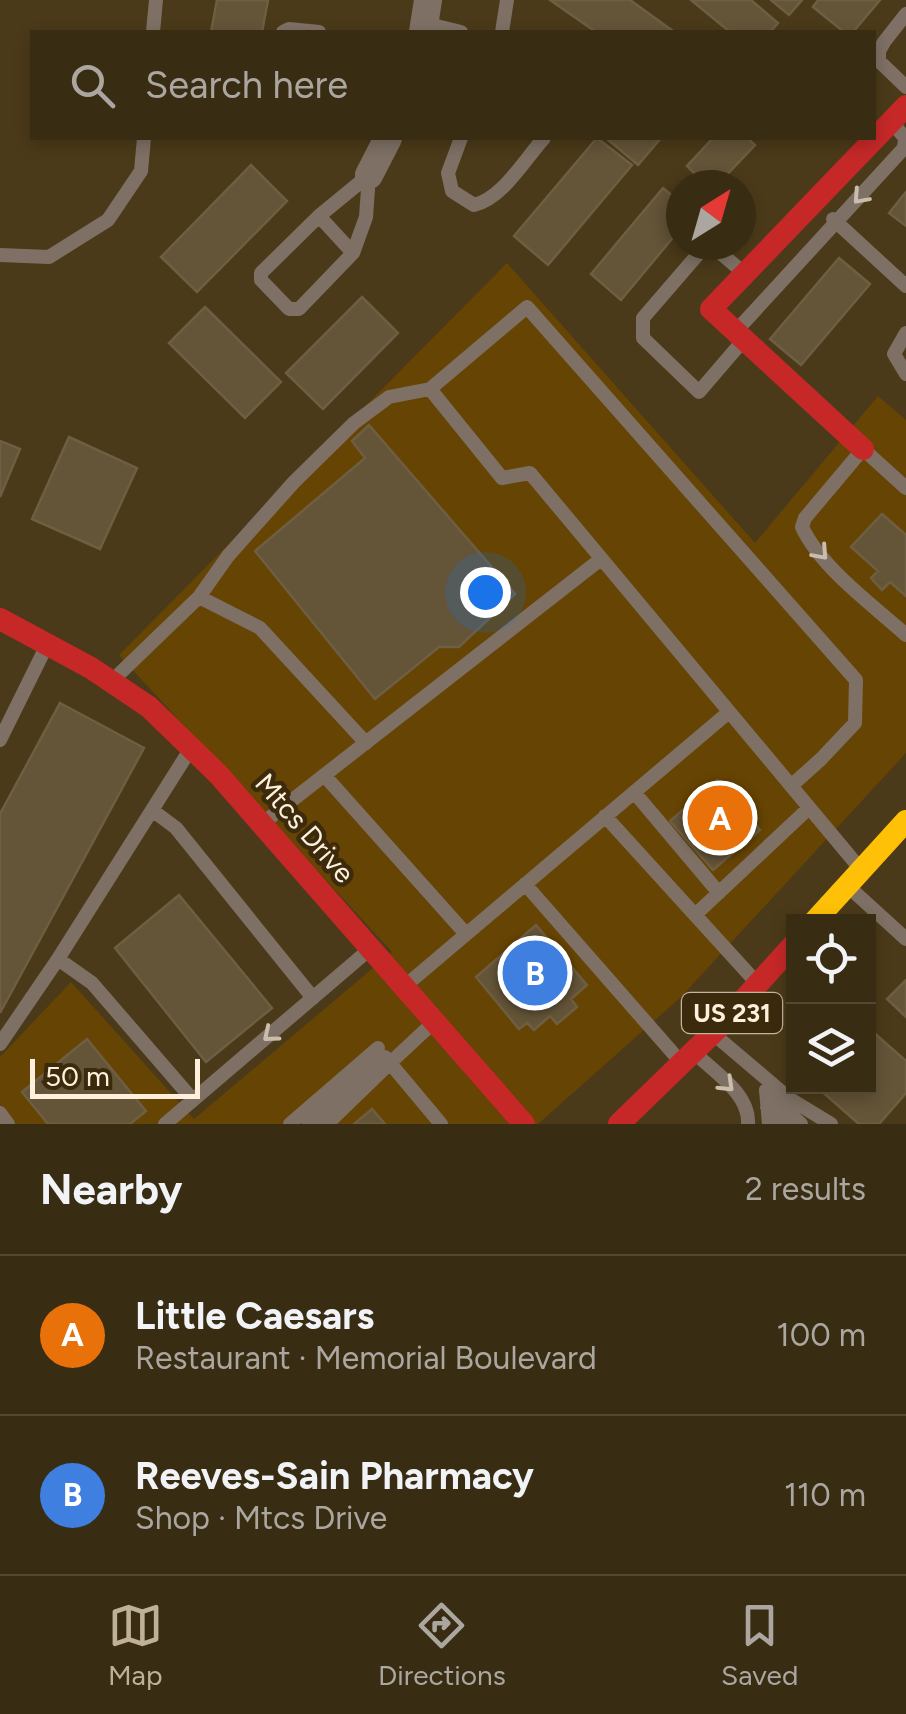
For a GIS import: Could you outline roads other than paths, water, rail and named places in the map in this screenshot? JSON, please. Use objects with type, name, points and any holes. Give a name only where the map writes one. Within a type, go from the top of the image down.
[{"type":"street","points":[[876,137],[898,114]]},
{"type":"street","points":[[368,175],[387,140]]},
{"type":"street","points":[[862,448],[711,308],[873,140]]},
{"type":"street","name":"Mtcs Drive","points":[[0,619],[111,682],[148,707],[191,748],[524,1124]]},
{"type":"street","points":[[821,914],[906,822]]},
{"type":"street","name":"US 231","points":[[618,1124],[712,1033],[786,953]]},
{"type":"lane","points":[[153,30],[156,0]]},
{"type":"lane","points":[[502,30],[507,0]]},
{"type":"lane","points":[[906,14],[879,51],[879,61],[906,87]]},
{"type":"lane","points":[[425,19],[455,30]]},
{"type":"lane","points":[[695,260],[643,318],[643,338],[699,392],[740,335],[904,148],[898,114]]},
{"type":"lane","points":[[0,255],[49,257],[108,220],[141,171],[144,140]]},
{"type":"lane","points":[[460,140],[448,173],[452,191],[474,205],[486,202],[498,191],[542,140]]},
{"type":"lane","points":[[368,175],[366,217],[353,253],[299,309],[289,309],[261,280],[261,273],[368,175]]},
{"type":"lane","points":[[814,201],[906,286]]},
{"type":"lane","points":[[319,216],[353,253]]},
{"type":"lane","points":[[727,260],[745,274]]},
{"type":"lane","points":[[111,682],[199,597],[254,526],[354,423],[389,397],[430,389],[527,307],[856,680],[855,723],[791,786]]},
{"type":"lane","points":[[906,333],[894,354],[906,374]]},
{"type":"lane","points":[[430,389],[502,478],[530,473],[809,808],[854,878],[906,940]]},
{"type":"lane","points":[[906,488],[862,448],[805,518],[802,527],[844,580],[906,634]]},
{"type":"lane","points":[[261,824],[601,559]]},
{"type":"lane","points":[[199,597],[260,628],[366,742]]},
{"type":"lane","points":[[0,740],[47,644]]},
{"type":"lane","points":[[404,986],[729,712]]},
{"type":"lane","points":[[0,1044],[58,960],[191,748]]},
{"type":"lane","points":[[324,775],[466,934]]},
{"type":"lane","points":[[634,792],[650,811],[660,814],[721,891]]},
{"type":"lane","points":[[695,915],[809,808]]},
{"type":"lane","points":[[152,810],[176,828],[313,998]]},
{"type":"lane","points":[[606,816],[758,984]]},
{"type":"lane","points":[[525,884],[688,1057],[740,1096],[748,1108],[748,1124]]},
{"type":"lane","points":[[166,1124],[370,949]]},
{"type":"lane","points":[[58,960],[92,983],[194,1100]]},
{"type":"lane","points":[[290,1124],[434,1022]]},
{"type":"lane","points":[[712,1033],[768,1108],[786,1124]]},
{"type":"lane","points":[[310,1124],[384,1056]]},
{"type":"lane","points":[[327,1124],[384,1056]]},
{"type":"lane","points":[[384,1056],[441,1124]]},
{"type":"lane","points":[[768,1108],[790,1099],[831,1124]]},
{"type":"lane","points":[[768,1108],[801,1124]]},
{"type":"lane","points":[[0,1113],[8,1124]]},
{"type":"place","name":"Little Caesars","points":[[720,818]]},
{"type":"place","name":"Reeves-Sain Pharmacy","points":[[535,973]]}]
